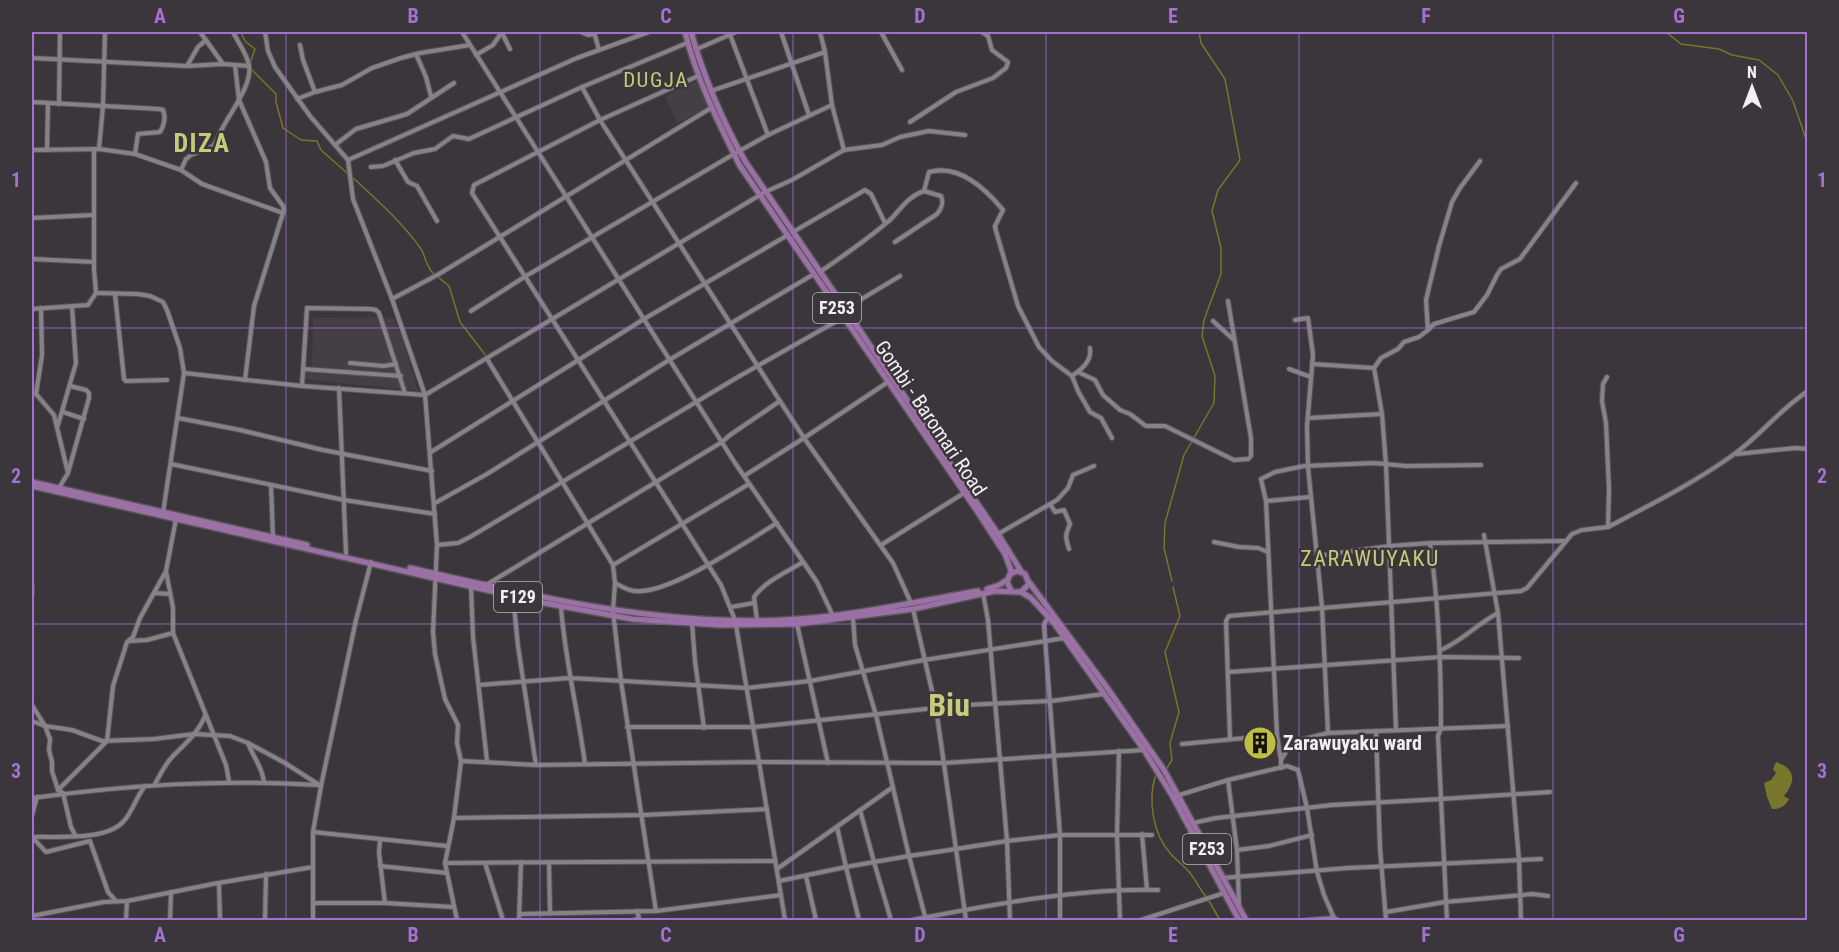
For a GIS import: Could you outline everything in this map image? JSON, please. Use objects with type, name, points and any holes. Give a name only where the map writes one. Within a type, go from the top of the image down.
[{"type":"main road","name":"Gombi - Baromari Road","points":[[685,32],[698,76],[711,108],[762,194],[888,382],[899,393],[998,534],[1021,571]]},
{"type":"main road","name":"Gombi - Baromari Road","points":[[692,32],[710,91],[737,153]]},
{"type":"main road","name":"Gombi - Baromari Road","points":[[817,273],[845,309],[1005,554],[1012,573]]},
{"type":"main road","name":"F129","points":[[32,486],[273,537],[561,607],[692,624],[797,624],[912,606],[990,588],[1007,580]]},
{"type":"main road","name":"F129","points":[[32,486],[59,488],[176,519],[613,614],[736,623],[757,620],[853,618],[983,593],[1011,590]]},
{"type":"main road","points":[[1011,590],[1007,580],[1012,573],[1021,571]]},
{"type":"main road","name":"F253","points":[[1021,571],[1027,575],[1029,582],[1108,689],[1161,771],[1193,823],[1246,921]]},
{"type":"main road","points":[[1021,592],[1027,588],[1029,582]]},
{"type":"main road","name":"F253","points":[[1011,590],[1016,593],[1021,592],[1031,598],[1049,617],[1161,771]]},
{"type":"main road","name":"F253","points":[[1176,796],[1239,921]]},
{"type":"street","points":[[58,104],[60,32]]},
{"type":"street","points":[[32,309],[88,305],[96,293],[93,214],[96,149],[103,106],[105,32]]},
{"type":"street","points":[[200,32],[223,64]]},
{"type":"street","points":[[181,170],[186,159],[217,142],[221,130],[239,100],[249,74],[249,66],[233,32]]},
{"type":"street","points":[[265,32],[265,42],[272,62],[297,99],[348,160],[353,199],[392,299],[425,395],[437,545],[433,632],[435,654],[445,699],[458,725],[457,743],[461,760],[454,818],[445,863],[457,921]]},
{"type":"street","points":[[462,32],[696,403],[817,582],[834,618]]},
{"type":"street","points":[[476,55],[493,45],[502,32]]},
{"type":"street","points":[[502,32],[510,49]]},
{"type":"street","points":[[581,32],[588,35],[594,33],[599,50]]},
{"type":"street","points":[[348,160],[599,50],[650,32]]},
{"type":"street","points":[[697,49],[729,33],[736,32]]},
{"type":"street","points":[[781,32],[808,115]]},
{"type":"street","points":[[820,32],[832,105],[844,150]]},
{"type":"street","points":[[882,32],[902,70]]},
{"type":"street","points":[[910,122],[956,92],[974,84],[986,82],[1006,68],[1008,62],[992,50],[988,36],[982,32]]},
{"type":"street","points":[[729,33],[768,135]]},
{"type":"street","points":[[187,66],[198,47],[206,40]]},
{"type":"street","points":[[371,167],[382,166],[414,153],[435,149],[453,136],[469,139],[582,87],[687,43]]},
{"type":"street","points":[[300,45],[315,92]]},
{"type":"street","points":[[297,99],[342,86],[372,68],[416,54],[470,45]]},
{"type":"street","points":[[710,91],[825,52]]},
{"type":"street","points":[[416,54],[431,96]]},
{"type":"street","points":[[32,58],[187,66],[223,64],[249,66]]},
{"type":"street","points":[[234,65],[239,100],[266,162],[270,188],[283,206],[283,213],[254,306],[245,381]]},
{"type":"street","points":[[698,76],[537,151],[474,185],[472,193],[683,524],[721,585],[731,607],[736,623],[768,808],[785,921]]},
{"type":"street","points":[[335,145],[356,129],[407,114],[431,96],[454,83]]},
{"type":"street","points":[[582,87],[600,120],[780,401],[881,545],[903,582],[912,606],[936,708],[966,921]]},
{"type":"street","points":[[32,102],[163,110],[165,114],[163,128],[160,132],[138,134],[135,154]]},
{"type":"street","points":[[47,150],[48,103]]},
{"type":"street","points":[[471,311],[526,276],[768,135],[832,105]]},
{"type":"street","points":[[392,299],[439,274],[567,198],[711,108]]},
{"type":"street","points":[[184,373],[245,381],[425,395],[762,194],[792,180],[844,150],[882,145],[900,137],[929,131],[965,135]]},
{"type":"street","points":[[32,150],[96,149],[135,154],[181,170],[202,184],[283,213]]},
{"type":"street","points":[[395,160],[408,182],[417,186],[437,221]]},
{"type":"street","points":[[1428,330],[1426,300],[1452,202],[1480,161]]},
{"type":"street","points":[[924,191],[924,182],[928,172],[938,171],[962,175],[970,178],[1003,210],[995,226],[1018,306],[1039,347],[1052,361],[1072,376],[1090,412],[1101,418],[1112,438]]},
{"type":"street","points":[[1396,729],[1386,465],[1382,414],[1374,368],[1381,358],[1398,349],[1404,342],[1419,337],[1434,324],[1474,312],[1487,295],[1501,269],[1520,259],[1576,183]]},
{"type":"street","points":[[431,452],[644,319],[865,190],[871,194],[885,223]]},
{"type":"street","points":[[435,502],[487,474],[669,360],[817,273],[860,244],[912,196],[924,191],[941,196],[943,204],[937,214],[895,242]]},
{"type":"street","points":[[32,218],[93,214]]},
{"type":"street","points":[[32,259],[94,262]]},
{"type":"street","points":[[845,309],[900,276]]},
{"type":"street","points":[[96,293],[138,294],[163,302],[180,348],[184,373],[162,514]]},
{"type":"street","points":[[116,294],[124,379],[126,381],[167,380]]},
{"type":"street","points":[[1078,372],[1095,380],[1103,395],[1120,410],[1130,414],[1146,426],[1165,426],[1234,460],[1248,459],[1251,456],[1251,438],[1228,301]]},
{"type":"street","points":[[302,386],[306,310],[309,306],[376,310],[379,313],[405,393]]},
{"type":"street","points":[[58,425],[76,363],[72,307]]},
{"type":"street","points":[[41,308],[42,355],[36,394],[54,415],[68,473]]},
{"type":"street","points":[[437,545],[458,543],[470,537],[758,365],[844,317]]},
{"type":"street","points":[[1295,320],[1308,318],[1313,355],[1308,418],[1308,467],[1322,607],[1328,733]]},
{"type":"street","points":[[1213,321],[1234,340]]},
{"type":"street","points":[[1072,376],[1087,362],[1090,348]]},
{"type":"street","points":[[487,359],[613,565],[615,583],[613,614],[621,681],[656,911]]},
{"type":"street","points":[[350,363],[384,366],[396,364]]},
{"type":"street","points":[[1312,364],[1374,368]]},
{"type":"street","points":[[303,369],[401,376]]},
{"type":"street","points":[[1289,369],[1311,377]]},
{"type":"street","points":[[1607,377],[1603,384],[1602,402],[1606,423],[1610,489],[1608,527]]},
{"type":"street","points":[[744,476],[888,382]]},
{"type":"street","points":[[59,488],[68,473],[89,393],[70,386]]},
{"type":"street","points":[[339,388],[346,554]]},
{"type":"street","points":[[1230,739],[1227,659],[1227,618],[1229,616],[1521,591],[1527,588],[1572,534],[1608,527],[1693,481],[1735,454],[1808,391]]},
{"type":"street","points":[[485,585],[722,442],[780,401]]},
{"type":"street","points":[[63,412],[84,419]]},
{"type":"street","points":[[1308,418],[1382,414]]},
{"type":"street","points":[[178,418],[432,471]]},
{"type":"street","points":[[1735,454],[1795,448],[1808,449]]},
{"type":"street","points":[[1281,768],[1273,669],[1266,501],[1261,482],[1264,476],[1298,467],[1364,463],[1480,465]]},
{"type":"street","points":[[171,464],[344,500],[435,514]]},
{"type":"street","points":[[998,534],[1050,504],[1063,494],[1073,475],[1094,466]]},
{"type":"street","points":[[613,565],[749,484]]},
{"type":"street","points":[[271,486],[273,537]]},
{"type":"street","points":[[881,545],[964,493]]},
{"type":"street","points":[[1266,501],[1310,497]]},
{"type":"street","points":[[1050,504],[1055,512],[1064,510],[1066,513],[1070,524],[1065,531],[1069,549]]},
{"type":"street","points":[[58,790],[107,741],[113,687],[127,642],[133,637],[140,618],[166,571],[176,519]]},
{"type":"street","points":[[615,583],[627,590],[645,591],[663,587],[777,523]]},
{"type":"street","points":[[1484,535],[1498,614],[1519,860],[1521,921]]},
{"type":"street","points":[[1317,556],[1430,543],[1565,541]]},
{"type":"street","points":[[1214,542],[1258,548],[1268,552]]},
{"type":"street","points":[[1430,543],[1438,599],[1441,650],[1441,728],[1438,736],[1447,921]]},
{"type":"street","points":[[313,921],[313,832],[356,620],[371,562]]},
{"type":"street","points":[[757,620],[754,597],[764,587],[803,562]]},
{"type":"street","points":[[166,571],[173,608],[173,633],[226,765],[229,781]]},
{"type":"street","points":[[32,586],[32,594]]},
{"type":"street","points":[[471,586],[473,637],[487,761]]},
{"type":"street","points":[[155,593],[170,594]]},
{"type":"street","points":[[983,593],[1007,841],[1010,921]]},
{"type":"street","points":[[513,596],[536,765]]},
{"type":"street","points":[[731,607],[754,603]]},
{"type":"street","points":[[561,607],[563,639],[585,764]]},
{"type":"street","points":[[1441,650],[1451,646],[1477,625],[1498,614]]},
{"type":"street","points":[[1049,617],[1044,622],[1060,835],[1060,921]]},
{"type":"street","points":[[853,618],[855,645],[876,715],[926,919]]},
{"type":"street","points":[[692,624],[704,728]]},
{"type":"street","points":[[797,624],[828,763]]},
{"type":"street","points":[[127,642],[147,640],[173,633]]},
{"type":"street","points":[[478,685],[570,678],[747,688],[810,681],[1065,638]]},
{"type":"street","points":[[1229,672],[1441,657],[1519,658]]},
{"type":"street","points":[[627,727],[754,727],[936,708],[1051,701],[1105,694]]},
{"type":"street","points":[[32,705],[50,739],[52,771],[58,790],[63,793],[75,835]]},
{"type":"street","points":[[154,784],[172,757],[183,748],[201,726],[206,716]]},
{"type":"street","points":[[32,721],[45,726],[72,730],[102,741],[154,739],[194,734],[230,736],[285,763],[321,786]]},
{"type":"street","points":[[1281,760],[1292,742],[1328,733],[1508,726]]},
{"type":"street","points":[[1376,731],[1381,867],[1386,921]]},
{"type":"street","points":[[1182,744],[1277,735]]},
{"type":"street","points":[[248,743],[252,755],[261,765],[264,782]]},
{"type":"street","points":[[461,760],[536,765],[759,762],[944,763],[1144,750]]},
{"type":"street","points":[[1119,751],[1117,835],[1120,921]]},
{"type":"street","points":[[1176,796],[1228,780],[1287,766],[1298,770],[1307,808],[1317,872],[1324,895],[1336,919],[1307,921]]},
{"type":"street","points":[[1228,780],[1237,850],[1239,909]]},
{"type":"street","points":[[32,815],[34,797],[63,793],[154,784],[229,781],[321,786]]},
{"type":"street","points":[[32,837],[92,836],[120,824],[146,785]]},
{"type":"street","points":[[777,869],[893,788]]},
{"type":"street","points":[[1193,823],[1307,808],[1550,792]]},
{"type":"street","points":[[454,818],[642,815],[768,808]]},
{"type":"street","points":[[860,810],[891,921]]},
{"type":"street","points":[[837,827],[859,921]]},
{"type":"street","points":[[313,832],[447,846]]},
{"type":"street","points":[[1142,834],[1147,890]]},
{"type":"street","points":[[779,881],[874,862],[1007,841],[1060,835],[1152,835]]},
{"type":"street","points":[[1237,850],[1269,846],[1312,835]]},
{"type":"street","points":[[92,836],[90,841],[108,892],[115,900]]},
{"type":"street","points":[[32,837],[46,852],[90,841]]},
{"type":"street","points":[[380,840],[384,903]]},
{"type":"street","points":[[1222,878],[1237,875],[1541,859]]},
{"type":"street","points":[[445,863],[775,861]]},
{"type":"street","points":[[485,862],[503,921]]},
{"type":"street","points":[[519,921],[521,862]]},
{"type":"street","points":[[549,862],[550,913]]},
{"type":"street","points":[[380,866],[447,873]]},
{"type":"street","points":[[32,916],[313,867]]},
{"type":"street","points":[[266,874],[266,921]]},
{"type":"street","points":[[806,876],[816,921]]},
{"type":"street","points":[[219,882],[220,921]]},
{"type":"street","points":[[912,921],[964,909],[1059,896],[1158,890]]},
{"type":"street","points":[[170,921],[171,892]]},
{"type":"street","points":[[1141,921],[1224,893]]},
{"type":"street","points":[[1385,912],[1445,902],[1533,894],[1548,896]]},
{"type":"street","points":[[521,914],[656,911],[781,895]]},
{"type":"street","points":[[126,921],[127,901]]},
{"type":"street","points":[[313,903],[384,903],[453,907]]},
{"type":"street","points":[[634,921],[639,918],[638,911]]},
{"type":"shaded area","points":[[697,81],[708,108],[677,123],[665,96]]},
{"type":"shaded area","points":[[393,317],[401,335],[418,391],[303,379],[303,368],[312,369],[313,318]]},
{"type":"shaded area","points":[[1776,762],[1787,768],[1792,781],[1784,796],[1789,799],[1787,802],[1782,807],[1772,809],[1764,783],[1771,780],[1776,773],[1773,769]]},
{"type":"waterway","points":[[241,32],[245,41],[255,49],[250,63]]},
{"type":"waterway","points":[[1172,581],[1164,548],[1165,523],[1184,455],[1214,403],[1215,376],[1202,336],[1204,320],[1221,274],[1221,248],[1212,211],[1218,190],[1240,160],[1225,79],[1201,43],[1199,32]]},
{"type":"waterway","points":[[1666,32],[1681,44],[1719,49],[1732,55],[1759,60],[1778,75],[1793,101],[1808,145]]},
{"type":"waterway","points":[[250,68],[276,94],[283,128],[301,140],[317,141],[321,150],[347,173]]},
{"type":"waterway","points":[[351,176],[405,229],[421,249],[434,274]]},
{"type":"waterway","points":[[438,277],[449,286],[460,322],[487,357]]},
{"type":"waterway","points":[[1167,768],[1172,760],[1170,743],[1179,712],[1165,652],[1180,616],[1173,587]]},
{"type":"waterway","points":[[1163,771],[1155,777],[1153,786],[1152,807],[1156,827],[1164,845],[1190,873],[1206,897]]},
{"type":"waterway","points":[[1209,901],[1220,920]]},
{"type":"place","name":"Zarawuyaku ward","points":[[1260,743]]},
{"type":"district","name":"DUGJA","points":[[656,80]]},
{"type":"district","name":"DIZA","points":[[202,143]]},
{"type":"district","name":"ZARAWUYAKU","points":[[1370,558]]},
{"type":"district","name":"Biu","points":[[949,705]]}]
